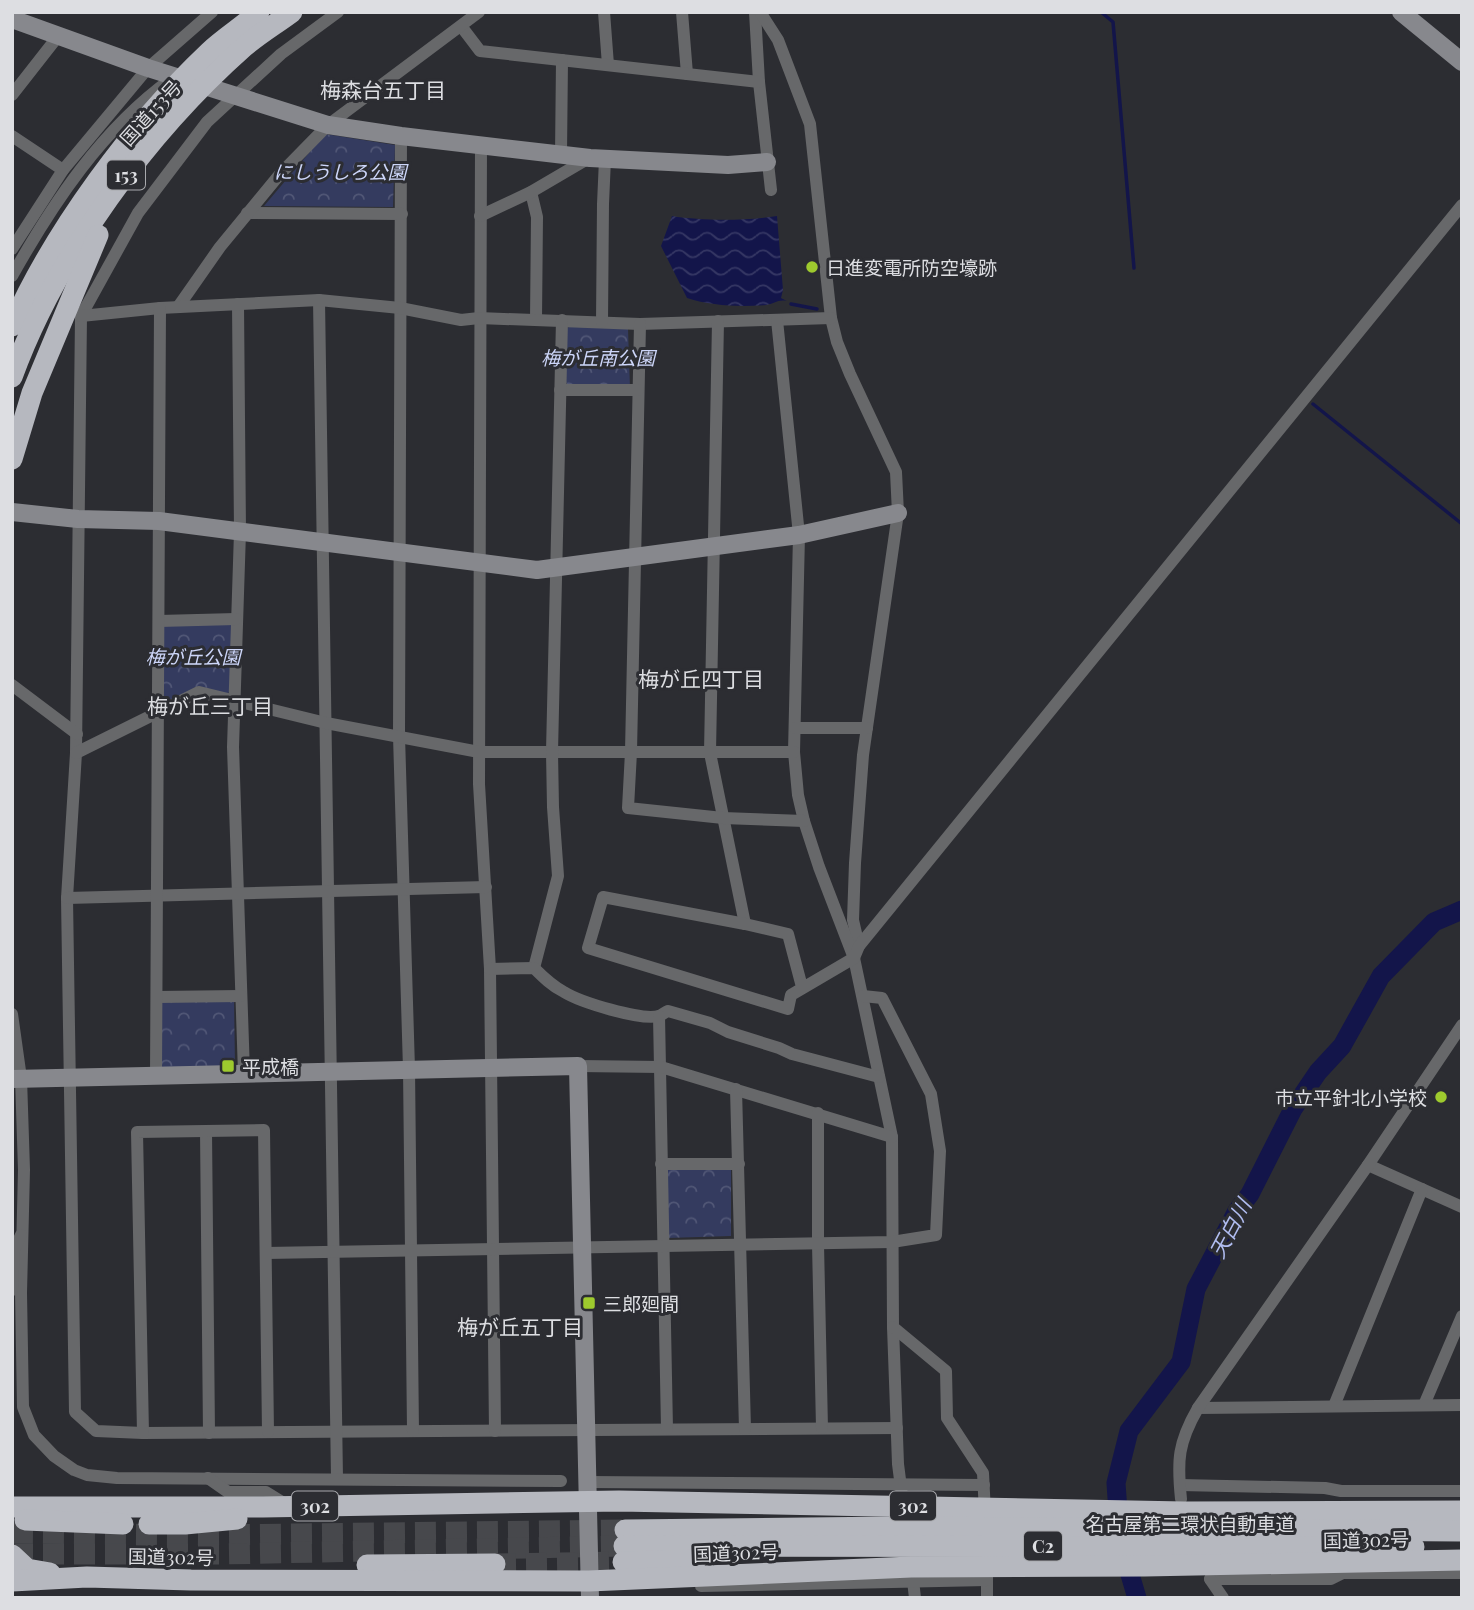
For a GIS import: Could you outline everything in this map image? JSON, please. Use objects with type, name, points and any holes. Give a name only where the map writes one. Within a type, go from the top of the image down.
[{"type":"highway","name":"国道153号","points":[[12,326],[60,237],[155,109],[210,51],[259,12]]},
{"type":"highway","name":"国道153号","points":[[12,377],[44,302],[117,187],[193,97],[245,46],[292,12]]},
{"type":"highway","points":[[12,458],[32,393],[117,187]]},
{"type":"highway","name":"国道302号","points":[[12,1507],[289,1506],[587,1492],[622,1539],[911,1567],[1204,1572],[1462,1560]]},
{"type":"highway","name":"国道302号","points":[[622,1539],[1207,1512],[1462,1511]]},
{"type":"highway","points":[[147,1524],[185,1524],[231,1519],[493,1518]]},
{"type":"highway","points":[[12,1519],[123,1524]]},
{"type":"highway","name":"名古屋第二環状自動車道","points":[[622,1539],[875,1528],[1462,1531]]},
{"type":"highway","name":"国道302号","points":[[12,1581],[87,1577],[589,1589],[622,1539]]},
{"type":"highway","name":"名古屋第二環状自動車道","points":[[622,1539],[890,1546],[1462,1547]]},
{"type":"highway","name":"302","points":[[12,1555],[27,1569],[87,1577]]},
{"type":"highway","points":[[228,1580],[260,1570],[320,1565],[495,1564]]},
{"type":"street","points":[[12,248],[63,170],[154,69],[212,12]]},
{"type":"street","points":[[338,12],[227,94],[138,213],[80,316],[76,753],[67,898],[75,1412],[96,1431],[143,1433],[897,1428]]},
{"type":"street","points":[[178,307],[247,214],[280,174],[328,125],[479,12]]},
{"type":"street","points":[[604,12],[608,65]]},
{"type":"street","points":[[682,12],[687,74]]},
{"type":"street","points":[[758,12],[759,82],[771,190]]},
{"type":"street","points":[[758,12],[778,40],[810,124],[831,318],[837,342],[896,472],[898,513],[867,728],[855,863],[853,920],[863,996],[892,1137],[893,1327],[897,1428],[901,1486],[915,1598]]},
{"type":"street","points":[[1401,12],[1462,62]]},
{"type":"street","points":[[12,19],[227,94],[328,125],[598,158],[728,164],[767,162]]},
{"type":"street","points":[[461,26],[480,51],[759,82]]},
{"type":"street","points":[[12,95],[59,35]]},
{"type":"street","points":[[12,276],[37,232],[71,182],[117,126],[153,93],[210,51]]},
{"type":"street","points":[[561,154],[562,60]]},
{"type":"street","points":[[12,136],[63,170]]},
{"type":"street","points":[[401,136],[399,736],[410,1069],[413,1431]]},
{"type":"street","points":[[481,145],[479,752],[490,970],[495,1431]]},
{"type":"street","points":[[480,216],[598,158]]},
{"type":"street","points":[[598,158],[603,204],[602,322]]},
{"type":"street","points":[[531,192],[537,217],[536,319]]},
{"type":"street","points":[[802,987],[789,934],[745,923],[603,897],[588,948],[788,1009],[791,995],[856,952],[1462,205]]},
{"type":"street","points":[[247,214],[402,214]]},
{"type":"street","points":[[80,316],[160,307],[319,300],[400,307],[461,320],[536,319],[640,324],[831,318]]},
{"type":"street","points":[[319,300],[337,1478]]},
{"type":"street","points":[[238,304],[240,531],[233,747],[244,1073]]},
{"type":"street","points":[[156,1075],[160,307]]},
{"type":"street","points":[[534,968],[558,876],[552,807],[552,752],[562,320]]},
{"type":"street","points":[[777,320],[799,536],[794,752],[798,795],[804,821],[856,952]]},
{"type":"street","points":[[718,321],[710,752],[745,923]]},
{"type":"street","points":[[640,324],[628,808],[723,818],[804,821]]},
{"type":"street","points":[[560,390],[638,390]]},
{"type":"street","points":[[12,512],[78,519],[159,521],[537,570],[799,536],[898,513]]},
{"type":"street","points":[[159,621],[236,619]]},
{"type":"street","points":[[12,685],[76,734]]},
{"type":"street","points":[[76,753],[199,692],[326,723],[479,752],[794,752]]},
{"type":"street","points":[[795,728],[867,728]]},
{"type":"street","points":[[67,898],[486,887]]},
{"type":"street","points":[[490,970],[534,968],[552,986],[566,994],[632,1015],[659,1016],[668,1011],[710,1023],[792,1054],[879,1077]]},
{"type":"street","points":[[157,997],[241,996]]},
{"type":"street","points":[[267,1253],[818,1244],[892,1242],[936,1235],[940,1151],[931,1094],[882,998],[863,996]]},
{"type":"street","points":[[12,1014],[24,1170],[23,1406],[34,1435],[54,1456],[74,1471],[117,1478],[561,1481]]},
{"type":"street","points":[[659,1016],[667,1429]]},
{"type":"street","points":[[1462,1026],[1198,1408],[1183,1436],[1178,1466],[1180,1492],[1325,1488],[1341,1491],[1462,1490]]},
{"type":"street","points":[[578,1066],[589,1589],[987,1580]]},
{"type":"street","points":[[17,1079],[410,1069],[661,1067],[892,1137]]},
{"type":"street","points":[[737,1089],[745,1429]]},
{"type":"street","points":[[818,1113],[822,1428]]},
{"type":"street","points":[[143,1433],[137,1132],[264,1130],[268,1433]]},
{"type":"street","points":[[206,1131],[209,1433]]},
{"type":"street","points":[[661,1164],[739,1164]]},
{"type":"street","points":[[1368,1165],[1462,1207]]},
{"type":"street","points":[[1334,1406],[1422,1189]]},
{"type":"street","points":[[12,1290],[14,1250],[23,1231]]},
{"type":"street","points":[[1424,1405],[1462,1316]]},
{"type":"street","points":[[893,1327],[946,1371],[947,1418],[983,1473],[987,1598]]},
{"type":"street","points":[[1198,1408],[1462,1405]]},
{"type":"street","points":[[208,1478],[228,1492],[266,1492],[289,1506]]},
{"type":"street","points":[[587,1492],[984,1485]]},
{"type":"street","points":[[1204,1572],[1331,1579],[1343,1573],[1462,1573]]},
{"type":"street","points":[[1204,1572],[1223,1598]]},
{"type":"green space","name":"にしうしろ公園","points":[[325,134],[395,145],[393,207],[264,206]]},
{"type":"green space","name":"梅が丘南公園","points":[[571,324],[628,329],[630,389],[569,387],[565,381],[567,329]]},
{"type":"green space","name":"梅が丘公園","points":[[233,622],[230,691],[227,694],[199,687],[158,705],[160,623]]},
{"type":"green space","points":[[234,999],[235,1068],[159,1070],[158,1000]]},
{"type":"green space","points":[[731,1167],[731,1236],[667,1238],[665,1168]]},
{"type":"water","points":[[672,216],[724,220],[777,216],[783,290],[781,298],[787,301],[736,306],[687,298],[661,246]]},
{"type":"waterway","points":[[1101,12],[1113,22],[1134,268]]},
{"type":"waterway","points":[[791,304],[817,309]]},
{"type":"waterway","points":[[1313,404],[1462,524]]},
{"type":"waterway","name":"天白川","points":[[1137,1598],[1119,1526],[1116,1483],[1129,1431],[1181,1362],[1196,1289],[1237,1211],[1250,1194],[1293,1109],[1318,1072],[1342,1046],[1381,976],[1434,922],[1462,910]]},
{"type":"tunnel","points":[[12,1533],[216,1535],[625,1530]]},
{"type":"tunnel","points":[[12,1554],[220,1554],[624,1546]]},
{"type":"tunnel","points":[[495,1564],[623,1562]]},
{"type":"place","name":"日進変電所防空壕跡","points":[[812,267]]},
{"type":"place","name":"平成橋","points":[[228,1066]]},
{"type":"place","name":"市立平針北小学校","points":[[1441,1097]]},
{"type":"place","name":"三郎廻間","points":[[589,1303]]},
{"type":"district","name":"梅森台五丁目","points":[[383,89]]},
{"type":"district","name":"梅が丘四丁目","points":[[701,678]]},
{"type":"district","name":"梅が丘三丁目","points":[[210,705]]},
{"type":"district","name":"梅が丘五丁目","points":[[520,1326]]}]
